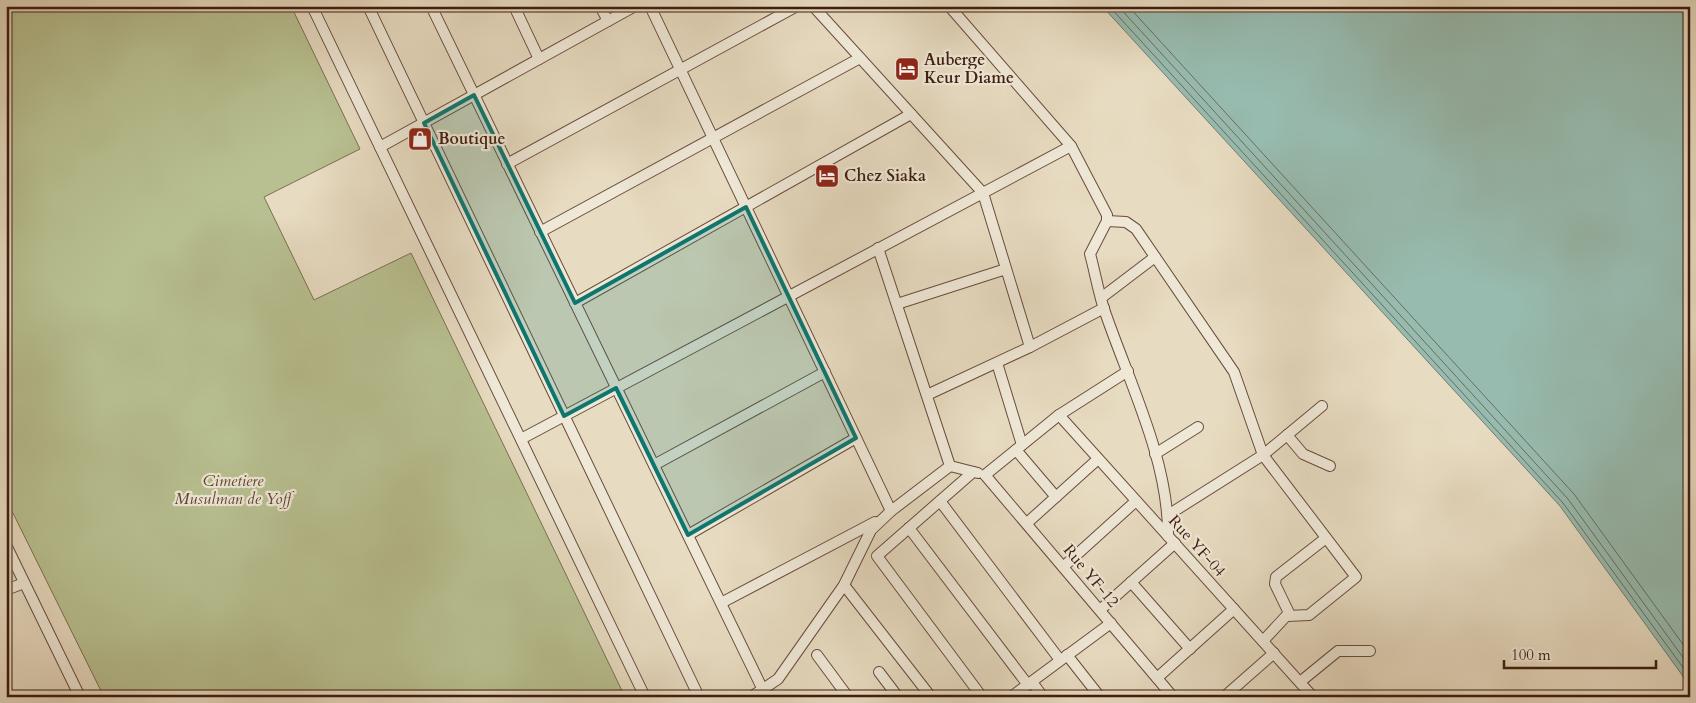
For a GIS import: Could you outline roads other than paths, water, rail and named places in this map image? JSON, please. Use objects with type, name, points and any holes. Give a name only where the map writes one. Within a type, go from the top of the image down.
[{"type":"street","points":[[312,6],[645,697]]},
{"type":"street","points":[[368,6],[699,697]]},
{"type":"street","points":[[431,6],[763,690]]},
{"type":"street","points":[[514,6],[539,59]]},
{"type":"street","points":[[600,6],[608,21]]},
{"type":"street","points":[[380,147],[635,6]]},
{"type":"street","points":[[650,6],[856,438],[888,514]]},
{"type":"street","points":[[507,164],[797,6]]},
{"type":"street","points":[[813,6],[983,193],[1030,347]]},
{"type":"street","points":[[949,6],[1071,146],[1107,215],[1107,221],[1090,254],[1103,303],[1155,454],[1171,539],[1131,582],[1100,610]]},
{"type":"street","points":[[540,232],[860,58]]},
{"type":"street","points":[[575,302],[911,114]]},
{"type":"street","points":[[521,439],[1071,146]]},
{"type":"street","points":[[1107,221],[1131,225],[1155,257],[1234,372],[1263,455],[1356,577],[1309,615],[1288,616],[1263,640]]},
{"type":"street","points":[[878,248],[950,466]]},
{"type":"street","points":[[927,395],[1030,347],[1103,303],[1155,257]]},
{"type":"street","points":[[897,304],[1006,269]]},
{"type":"street","points":[[997,363],[1019,448],[1056,497]]},
{"type":"street","points":[[950,466],[985,475],[1059,415],[1128,371]]},
{"type":"street","points":[[654,465],[824,372]]},
{"type":"street","points":[[1168,515],[1263,455],[1322,406]]},
{"type":"street","name":"Rue YF-04","points":[[1059,415],[1313,697]]},
{"type":"street","points":[[1155,454],[1198,427]]},
{"type":"street","points":[[1287,435],[1311,459],[1330,466]]},
{"type":"street","points":[[688,535],[856,438]]},
{"type":"street","points":[[1026,523],[1098,459]]},
{"type":"street","points":[[751,697],[778,679],[844,585],[871,530],[888,514],[950,466]]},
{"type":"street","points":[[973,472],[877,556],[982,697]]},
{"type":"street","name":"Rue YF-12","points":[[985,475],[1173,697]]},
{"type":"street","points":[[940,501],[1064,658],[1100,697]]},
{"type":"street","points":[[1063,567],[1136,501]]},
{"type":"street","points":[[721,603],[888,514]]},
{"type":"street","points":[[909,528],[1043,697]]},
{"type":"street","points":[[1288,616],[1289,613],[1275,584],[1275,580],[1326,538]]},
{"type":"street","points":[[6,545],[80,697]]},
{"type":"street","points":[[1131,582],[1190,648]]},
{"type":"street","points":[[6,590],[24,583]]},
{"type":"street","points":[[844,585],[931,697]]},
{"type":"street","points":[[1157,678],[1234,609]]},
{"type":"street","points":[[1011,697],[1110,622]]},
{"type":"street","points":[[1300,682],[1338,651],[1370,651]]},
{"type":"street","points":[[1224,697],[1274,654]]},
{"type":"street","points":[[817,655],[848,697]]},
{"type":"street","points":[[879,672],[898,697]]},
{"type":"water","points":[[1102,6],[1690,6],[1690,686],[1560,506]]},
{"type":"place","name":"Auberge Keur Diame","points":[[907,69]]},
{"type":"place","name":"Boutique","points":[[420,139]]},
{"type":"place","name":"Chez Siaka","points":[[827,176]]},
{"type":"park label","name":"Cimetiere Musulman de Yoff","points":[[233,490]]}]
